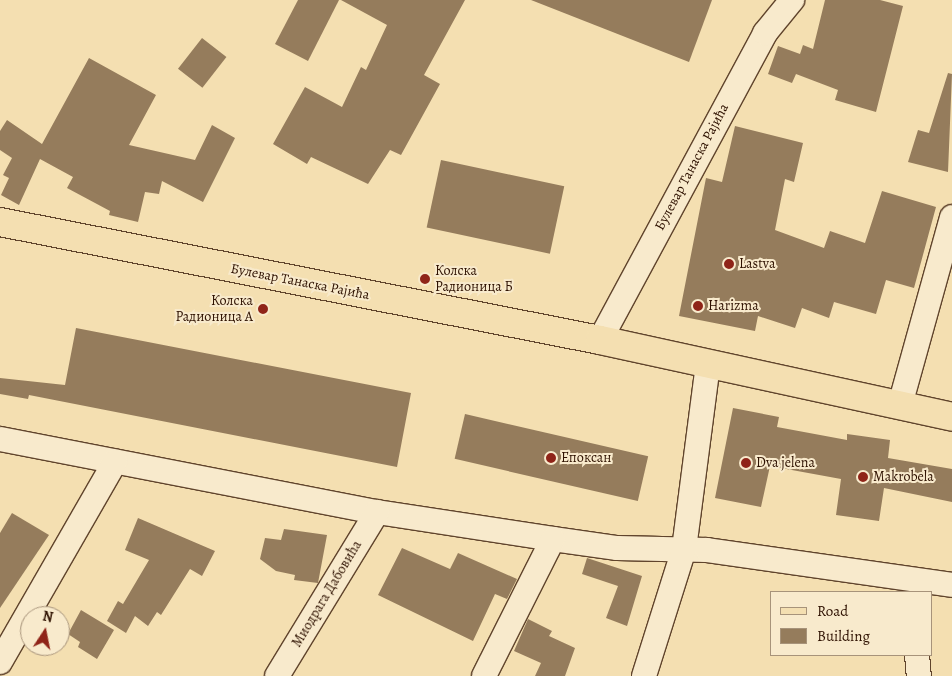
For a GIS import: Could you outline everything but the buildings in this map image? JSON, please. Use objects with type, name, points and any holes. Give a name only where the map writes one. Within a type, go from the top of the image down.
[{"type":"main road","name":"Булевар Танаска Рајића","points":[[0,222],[600,340],[952,417]]},
{"type":"street","name":"Булевар Танаска Рајића","points":[[600,340],[760,42],[792,0]]},
{"type":"street","points":[[900,405],[952,217]]},
{"type":"street","points":[[644,676],[684,549],[708,364]]},
{"type":"street","points":[[0,439],[377,512],[552,540],[617,548],[684,549],[911,585],[952,585]]},
{"type":"street","points":[[0,662],[115,462]]},
{"type":"street","name":"Миодрага Дабовића","points":[[277,676],[377,512]]},
{"type":"street","points":[[484,676],[552,540]]},
{"type":"street","points":[[917,656],[919,676]]},
{"type":"place","name":"Lastva","points":[[729,264]]},
{"type":"place","name":"Колска Радионица Б","points":[[425,279]]},
{"type":"place","name":"Harizma","points":[[698,306]]},
{"type":"place","name":"Колска Радионица А","points":[[263,309]]},
{"type":"place","name":"Епоксан","points":[[551,458]]},
{"type":"place","name":"Dva jelena","points":[[746,463]]},
{"type":"place","name":"Makrobela","points":[[863,477]]}]
